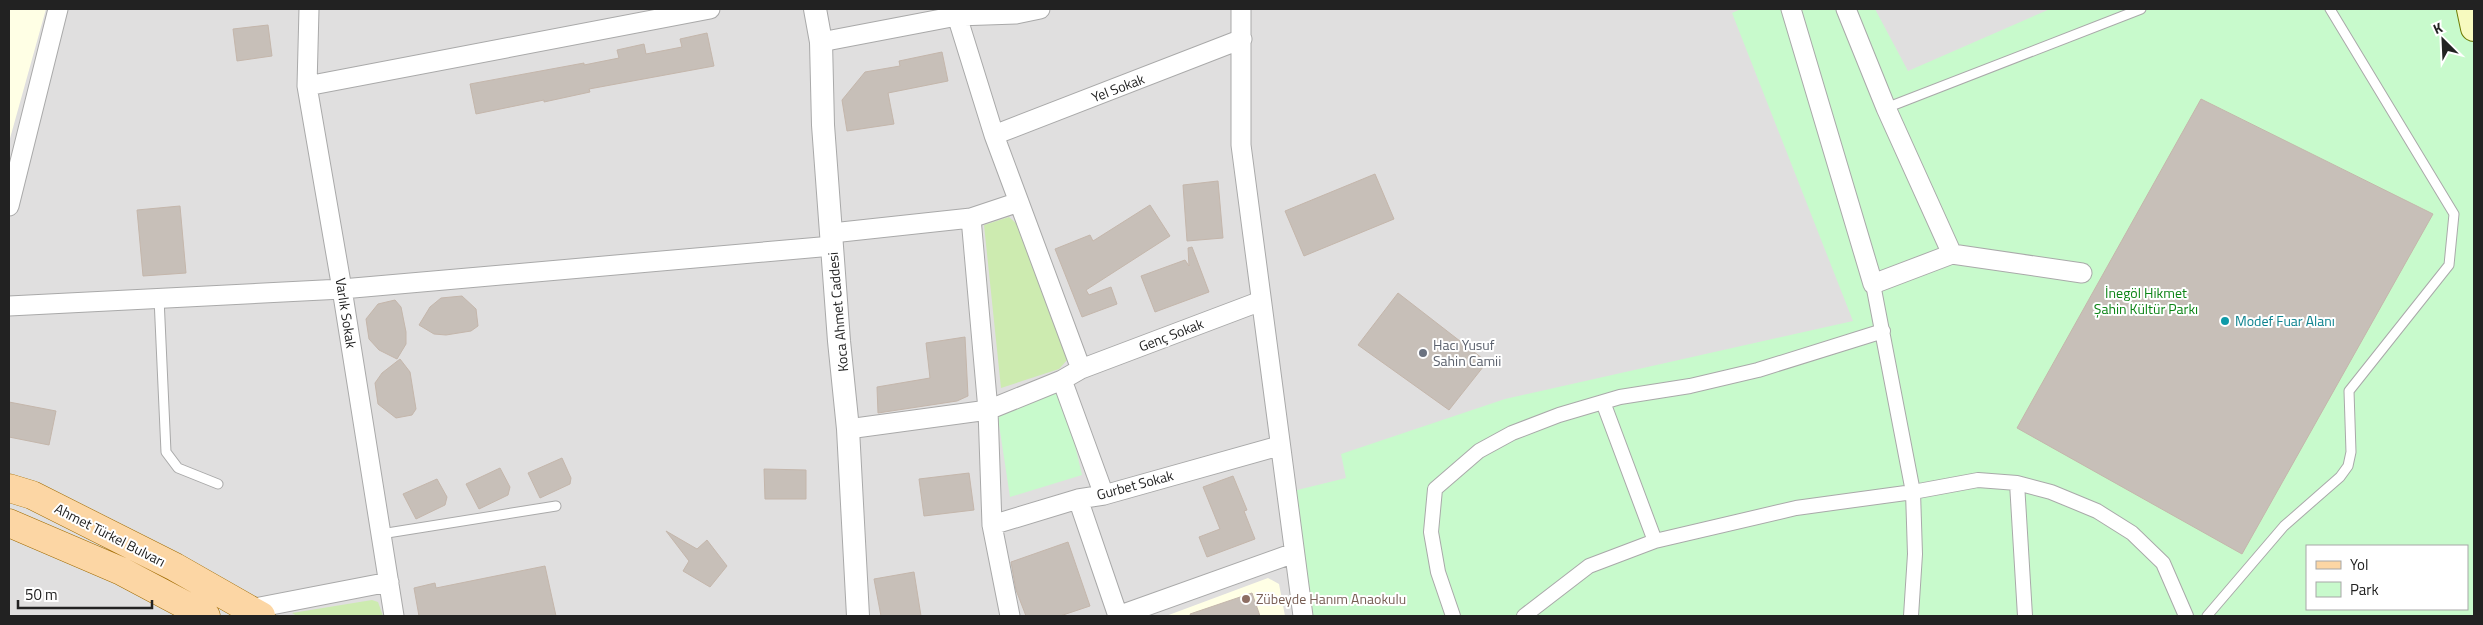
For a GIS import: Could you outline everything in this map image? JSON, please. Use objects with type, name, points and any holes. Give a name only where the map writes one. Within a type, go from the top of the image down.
[{"type":"main road","points":[[2470,9],[2474,28]]},
{"type":"main road","name":"Ahmet Türkel Bulvarı","points":[[9,488],[32,495],[175,567],[256,613]]},
{"type":"main road","name":"Ahmet Türkel Bulvarı","points":[[9,523],[121,571],[206,616]]},
{"type":"street","points":[[9,206],[58,9]]},
{"type":"street","name":"Varlık Sokak","points":[[309,9],[307,86],[342,289],[394,616]]},
{"type":"street","points":[[307,86],[710,9]]},
{"type":"street","name":"Koca Ahmet Caddesi","points":[[815,9],[821,42],[823,125],[848,429],[858,616]]},
{"type":"street","points":[[821,42],[957,16],[1040,9]]},
{"type":"street","points":[[1241,9],[1242,145],[1279,446],[1303,616]]},
{"type":"street","points":[[1791,9],[1873,284],[1883,331],[1913,492],[1914,554],[1911,616]]},
{"type":"street","points":[[1846,9],[1886,108],[1952,254]]},
{"type":"street","points":[[957,16],[994,135],[1081,369]]},
{"type":"street","name":"Yel Sokak","points":[[994,135],[1242,39]]},
{"type":"street","points":[[9,306],[342,289],[832,239],[971,218],[1019,202]]},
{"type":"street","points":[[971,218],[988,410],[992,525],[1010,616]]},
{"type":"street","points":[[1873,284],[1952,254],[2082,273]]},
{"type":"street","name":"Genç Sokak","points":[[848,429],[988,410],[1062,380],[1081,369],[1261,301]]},
{"type":"street","points":[[1453,616],[1438,572],[1430,532],[1436,489],[1479,451],[1512,433],[1559,415],[1620,397],[1690,386],[1758,370],[1883,331]]},
{"type":"street","points":[[1062,380],[1104,495]]},
{"type":"street","points":[[1604,402],[1655,541]]},
{"type":"street","name":"Gurbet Sokak","points":[[992,525],[1078,499],[1104,495],[1279,446]]},
{"type":"street","points":[[1524,616],[1589,566],[1655,541],[1796,508],[1913,492],[1978,480],[2017,483],[2051,492],[2098,511],[2132,533],[2163,563],[2186,616]]},
{"type":"street","points":[[2017,483],[2025,616]]},
{"type":"street","points":[[1078,499],[1118,616],[1294,553]]},
{"type":"street","points":[[256,613],[388,582]]},
{"type":"lane","points":[[1886,108],[2141,9]]},
{"type":"lane","points":[[2208,616],[2284,526],[2340,477],[2348,466],[2351,452],[2349,391],[2449,265],[2454,214],[2330,9]]},
{"type":"lane","points":[[159,298],[163,437],[166,452],[178,468],[218,484]]},
{"type":"lane","points":[[381,534],[556,506]]},
{"type":"shaded area","points":[[9,9],[2474,9],[2474,616],[9,616]]},
{"type":"shaded area","points":[[9,9],[46,9],[9,142]]},
{"type":"shaded area","name":"Zübeyde Hanım Anaokulu","points":[[1268,578],[1279,584],[1285,616],[1166,616]]},
{"type":"green space","name":"İnegöl Hikmet Şahin Kültür Parkı","points":[[1741,9],[1875,9],[1908,71],[2050,9],[2470,9],[2474,28],[2474,616],[1303,616],[1285,493],[1346,478],[1341,454],[1505,399],[1853,321],[1732,13]]},
{"type":"green space","points":[[1009,217],[1019,226],[1068,359],[1059,369],[1001,388],[984,225]]},
{"type":"green space","points":[[1056,393],[1063,395],[1082,475],[1010,497],[998,418],[1003,411]]},
{"type":"green space","points":[[372,600],[378,602],[383,616],[297,616],[292,613]]},
{"type":"building","points":[[268,25],[272,56],[237,61],[233,29]]},
{"type":"building","points":[[707,33],[714,66],[589,89],[590,92],[476,114],[470,84],[619,58],[617,50],[644,44],[646,54],[682,47],[680,39]]},
{"type":"building","points":[[942,52],[948,81],[888,93],[894,124],[847,131],[842,100],[865,72],[900,66],[899,61]]},
{"type":"building","name":"Modef Fuar Alanı","points":[[2201,99],[2433,214],[2242,554],[2017,428]]},
{"type":"building","points":[[1375,174],[1394,219],[1304,256],[1285,211]]},
{"type":"building","points":[[1218,181],[1223,238],[1187,241],[1183,185]]},
{"type":"building","points":[[1150,205],[1170,236],[1086,290],[1089,295],[1111,287],[1117,304],[1082,317],[1055,249],[1090,235],[1093,241]]},
{"type":"building","points":[[180,206],[186,273],[143,276],[137,210]]},
{"type":"building","points":[[1192,247],[1209,292],[1155,312],[1141,276],[1185,260],[1189,266],[1188,248]]},
{"type":"building","name":"Hacı Yusuf Sahin Camii","points":[[1398,293],[1487,362],[1449,410],[1358,345]]},
{"type":"building","points":[[462,296],[476,309],[478,326],[471,331],[446,335],[434,334],[419,325],[430,307],[441,298]]},
{"type":"building","points":[[395,300],[401,307],[406,332],[406,344],[397,359],[379,350],[369,339],[366,319],[378,304]]},
{"type":"building","points":[[965,337],[968,396],[957,401],[878,413],[877,387],[930,378],[926,343]]},
{"type":"building","points":[[400,359],[410,372],[416,409],[412,415],[396,418],[378,404],[375,383],[382,373]]},
{"type":"building","points":[[9,402],[56,411],[49,445],[9,437]]},
{"type":"building","points":[[562,458],[571,478],[570,484],[540,498],[528,473]]},
{"type":"building","points":[[500,468],[510,487],[508,495],[479,509],[466,484]]},
{"type":"building","points":[[764,469],[806,470],[806,499],[765,499]]},
{"type":"building","points":[[969,473],[974,510],[924,516],[919,479]]},
{"type":"building","points":[[1233,476],[1247,510],[1244,511],[1255,539],[1207,557],[1199,537],[1220,529],[1203,487]]},
{"type":"building","points":[[437,479],[447,497],[445,505],[416,519],[403,494]]},
{"type":"building","points":[[666,531],[697,549],[707,540],[727,566],[710,587],[683,571],[689,561]]},
{"type":"building","points":[[1068,542],[1090,606],[1060,616],[1026,616],[1016,590],[1011,562]]},
{"type":"building","points":[[545,566],[556,616],[419,616],[414,588],[435,583],[436,588]]},
{"type":"building","points":[[914,572],[921,616],[881,616],[874,579]]},
{"type":"building","points":[[1252,593],[1260,616],[1191,616],[1190,614]]},
{"type":"place","name":"Modef Fuar Alanı","points":[[2225,321]]},
{"type":"place","name":"Hacı Yusuf Sahin Camii","points":[[1423,353]]},
{"type":"place","name":"Zübeyde Hanım Anaokulu","points":[[1246,599]]}]
